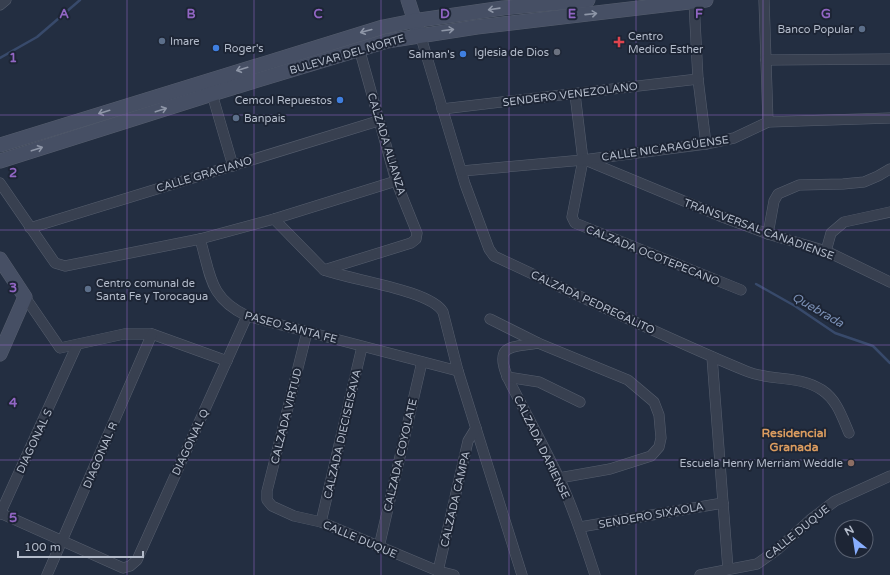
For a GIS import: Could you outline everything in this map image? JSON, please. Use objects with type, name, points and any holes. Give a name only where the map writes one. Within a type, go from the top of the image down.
[{"type":"main road","points":[[408,0],[413,20],[420,34]]},
{"type":"main road","name":"BULEVAR DEL NORTE","points":[[0,145],[344,38],[413,20],[503,8],[588,0]]},
{"type":"main road","name":"BULEVAR DEL NORTE","points":[[0,161],[359,48],[420,34],[700,1]]},
{"type":"main road","points":[[0,259],[4,273],[25,297],[0,354]]},
{"type":"street","points":[[0,5],[6,0]]},
{"type":"street","points":[[764,0],[768,122]]},
{"type":"street","points":[[700,1],[698,79],[706,144]]},
{"type":"street","name":"CALZADA PEDREGALITO","points":[[420,34],[462,171],[489,249],[494,256],[712,357],[758,376],[790,378],[807,382],[817,388],[836,404],[849,433]]},
{"type":"street","name":"CALZADA ALIANZA","points":[[324,270],[412,243],[416,239],[417,233],[396,181],[378,121],[359,48]]},
{"type":"street","points":[[766,60],[890,59]]},
{"type":"street","name":"SENDERO VENEZOLANO","points":[[442,108],[698,79]]},
{"type":"street","points":[[212,94],[233,166]]},
{"type":"street","name":"CALZADA OCOTEPECANO","points":[[575,94],[583,160],[572,217],[575,223],[741,290]]},
{"type":"street","name":"CALLE NICARAGÜENSE","points":[[462,171],[583,160],[706,144],[734,138],[768,122],[890,118]]},
{"type":"street","name":"CALLE GRACIANO","points":[[30,228],[378,121]]},
{"type":"street","name":"TRANSVERSAL CANADIENSE","points":[[583,160],[768,234],[826,252],[890,282]]},
{"type":"street","points":[[768,234],[774,201],[778,194],[798,185],[864,182],[878,176],[890,168]]},
{"type":"street","points":[[0,183],[54,263],[65,266],[200,239],[274,219],[396,181]]},
{"type":"street","points":[[826,252],[831,234],[844,222],[890,212]]},
{"type":"street","points":[[274,219],[324,270],[339,276],[418,295],[431,300],[440,307],[443,312],[458,371],[522,575]]},
{"type":"street","name":"PASEO SANTA FE","points":[[200,239],[215,288],[220,298],[233,310],[246,316],[458,371]]},
{"type":"street","points":[[879,277],[890,272]]},
{"type":"street","points":[[25,297],[60,348],[67,368]]},
{"type":"street","name":"DIAGONAL Q","points":[[62,542],[123,568],[130,566],[137,560],[228,361],[246,316]]},
{"type":"street","points":[[490,319],[538,343],[628,380],[654,402],[659,415],[661,438],[659,447],[652,456],[610,469],[559,478]]},
{"type":"street","name":"CALZADA VIRTUD","points":[[268,500],[267,491],[307,332]]},
{"type":"street","points":[[60,348],[124,334],[152,334],[228,361]]},
{"type":"street","name":"DIAGONAL R","points":[[47,575],[152,334]]},
{"type":"street","name":"CALZADA DARIENSE","points":[[538,343],[526,346],[511,346],[508,349],[503,358],[506,377],[559,478],[580,527],[595,575]]},
{"type":"street","name":"DIAGONAL S","points":[[0,513],[77,345]]},
{"type":"street","name":"CALZADA DIECISEISAVA","points":[[321,522],[362,346]]},
{"type":"street","points":[[712,357],[728,569]]},
{"type":"street","name":"CALZADA COYOLATE","points":[[379,547],[422,362]]},
{"type":"street","points":[[506,377],[539,382],[580,402]]},
{"type":"street","name":"CALZADA CAMPA","points":[[438,571],[468,441],[476,428]]},
{"type":"street","name":"CALLE DUQUE","points":[[700,575],[757,564],[778,549],[810,520],[835,501],[890,476]]},
{"type":"street","name":"CALLE DUQUE","points":[[268,500],[272,506],[294,516],[321,522],[438,571],[454,575]]},
{"type":"street","name":"SENDERO SIXAOLA","points":[[580,527],[723,503]]},
{"type":"street","points":[[0,513],[62,542]]},
{"type":"waterway","name":"Quebrada","points":[[0,58],[37,37],[80,0]]},
{"type":"waterway","name":"Quebrada","points":[[756,284],[795,306],[835,333],[873,346],[890,363]]},
{"type":"place","name":"Banco Popular","points":[[862,29]]},
{"type":"place","name":"Imare","points":[[162,41]]},
{"type":"place","name":"Centro Medico Esther","points":[[619,42]]},
{"type":"place","name":"Roger's","points":[[216,48]]},
{"type":"place","name":"Iglesia de Dios","points":[[557,52]]},
{"type":"place","name":"Salman's","points":[[463,54]]},
{"type":"place","name":"Cemcol Repuestos","points":[[340,100]]},
{"type":"place","name":"Banpais","points":[[236,118]]},
{"type":"place","name":"Centro comunal de Santa Fe y Torocagua","points":[[88,289]]},
{"type":"place","name":"Escuela Henry Merriam Weddle","points":[[851,463]]},
{"type":"district","name":"Residencial Granada","points":[[794,440]]}]
